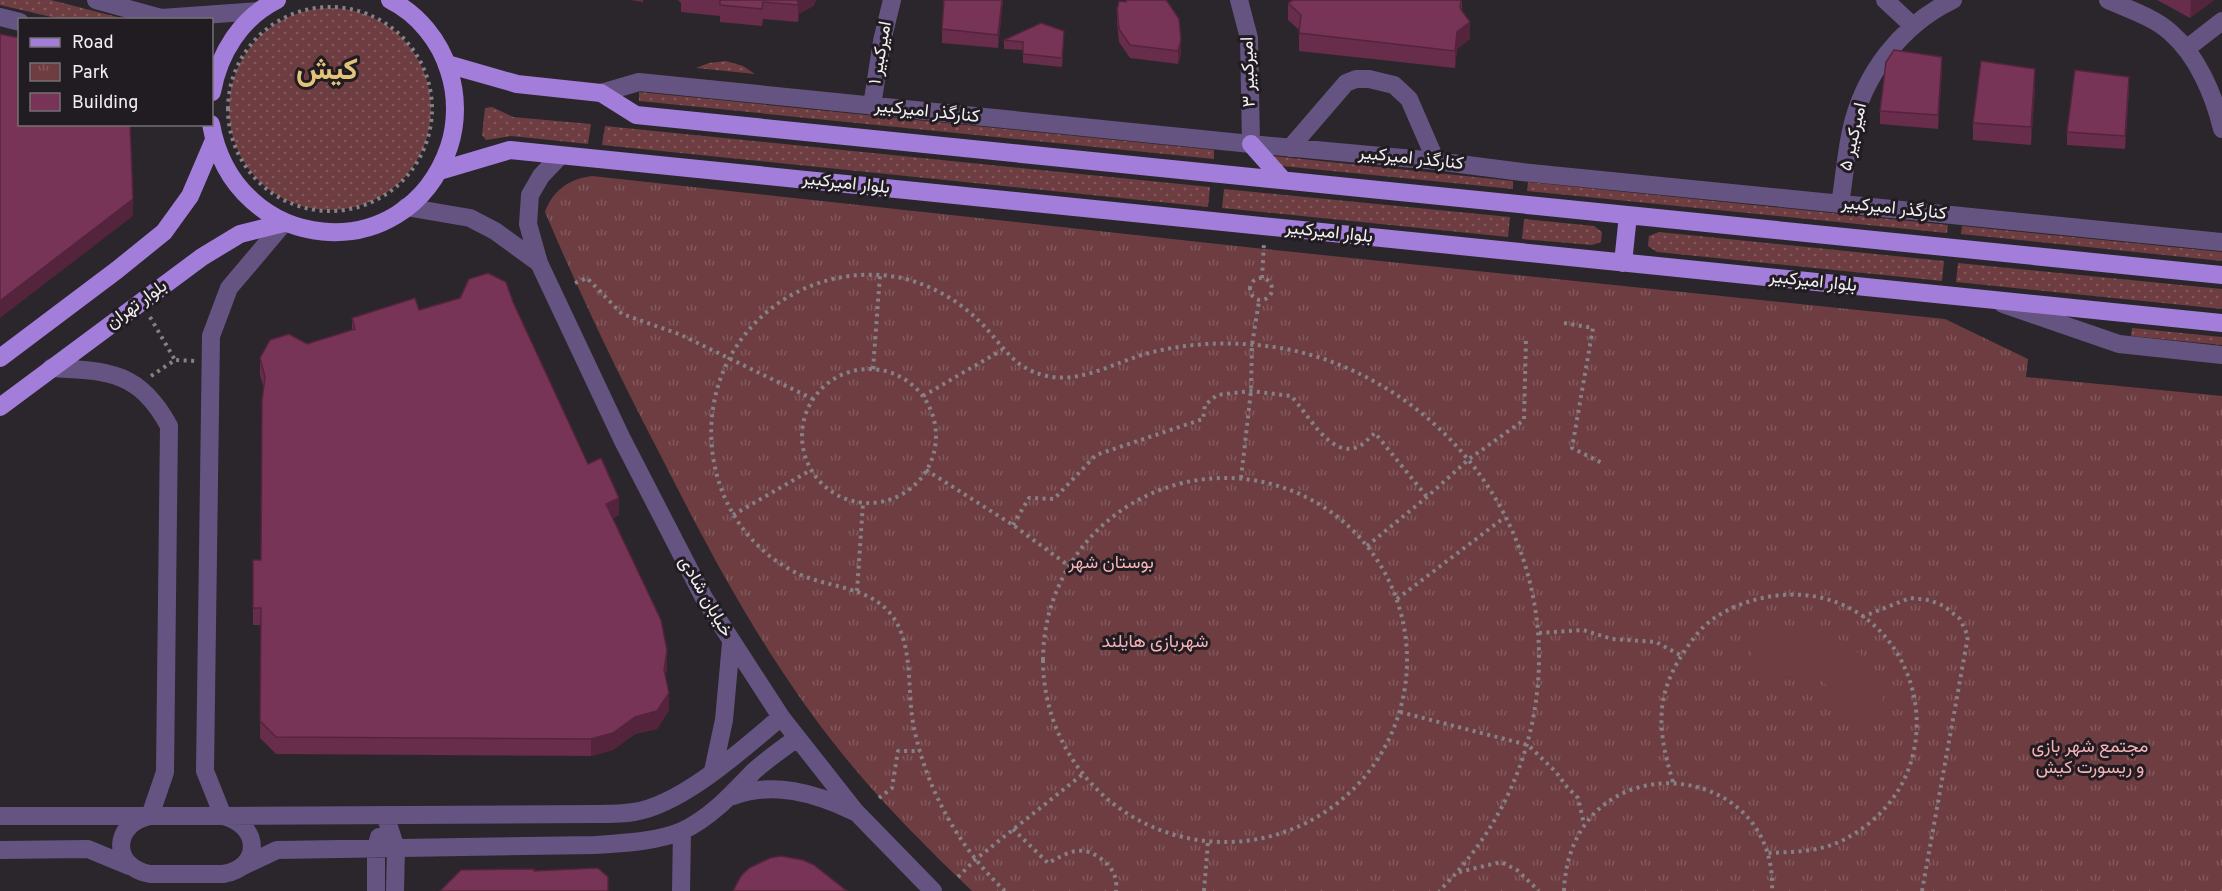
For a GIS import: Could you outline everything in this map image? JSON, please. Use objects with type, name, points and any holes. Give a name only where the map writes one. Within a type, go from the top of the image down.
[{"type":"main road","points":[[213,88],[220,61],[227,47],[259,11],[277,0]]},
{"type":"main road","points":[[212,132],[226,170],[234,183],[257,206],[284,223],[315,231],[347,231],[378,223],[406,207],[419,197],[439,171],[451,142],[455,95],[447,64],[435,41],[418,21],[390,0]]},
{"type":"main road","points":[[418,21],[420,0]]},
{"type":"main road","points":[[447,64],[517,84],[601,93],[636,115],[2222,275]]},
{"type":"main road","points":[[0,358],[164,232],[190,196],[212,132]]},
{"type":"main road","points":[[1251,144],[1283,180]]},
{"type":"main road","name":"بلوار امیرکبیر","points":[[439,171],[510,150],[2222,323]]},
{"type":"main road","points":[[1623,263],[1628,215]]},
{"type":"main road","name":"بلوار تهران","points":[[0,406],[202,257],[240,234],[284,223]]},
{"type":"street","points":[[98,0],[161,18],[259,11]]},
{"type":"street","name":"امیرکبیر ۱","points":[[872,106],[882,41],[892,0]]},
{"type":"street","name":"امیرکبیر ۳","points":[[1239,0],[1249,38],[1251,144]]},
{"type":"street","points":[[1886,0],[1913,26]]},
{"type":"street","name":"امیرکبیر ۵","points":[[1840,204],[1851,131],[1868,84],[1880,63],[1913,26],[1953,0]]},
{"type":"street","points":[[2108,0],[2169,31],[2186,49],[2211,95],[2222,129]]},
{"type":"street","points":[[0,17],[18,21]]},
{"type":"street","points":[[2186,49],[2222,21]]},
{"type":"street","points":[[1290,148],[1346,83],[1356,79],[1370,80],[1394,85],[1409,99],[1436,161]]},
{"type":"street","name":"کنارگذر امیرکبیر","points":[[601,93],[639,82],[2222,242]]},
{"type":"street","name":"خیابان شادی","points":[[560,156],[541,176],[530,195],[528,224],[539,263],[627,450],[679,552],[731,643],[781,717],[859,816],[933,891]]},
{"type":"street","name":"خیابان شادی","points":[[406,207],[470,218],[495,231],[539,263]]},
{"type":"street","points":[[223,816],[205,771],[211,336],[229,288],[284,223]]},
{"type":"street","points":[[1990,300],[2119,344],[2222,354]]},
{"type":"street","points":[[51,369],[91,370],[117,376],[138,385],[157,405],[169,426],[165,772],[150,816]]},
{"type":"street","points":[[713,771],[724,720],[731,643]]},
{"type":"street","points":[[0,816],[635,812],[669,800],[742,750],[781,717]]},
{"type":"street","points":[[731,797],[755,771],[797,738]]},
{"type":"street","points":[[742,750],[751,755],[755,771]]},
{"type":"street","points":[[0,850],[88,849],[138,872],[223,874],[234,872],[277,850],[595,845],[642,841],[682,831],[731,797],[750,789],[791,790],[851,810],[859,816]]},
{"type":"street","points":[[385,815],[396,848],[395,891]]},
{"type":"street","points":[[376,891],[376,848],[385,815]]},
{"type":"street","points":[[129,866],[123,856],[121,845],[123,834],[129,825],[150,816]]},
{"type":"street","points":[[223,816],[244,825],[250,834],[252,845],[250,856],[243,866]]},
{"type":"street","points":[[681,891],[682,831]]},
{"type":"path","points":[[318,8],[358,11],[370,15],[393,29],[419,59],[429,83],[431,97],[431,123],[428,136],[418,161],[410,172],[380,198],[362,206],[342,210],[303,207],[284,200],[267,189],[242,159],[232,135],[228,108],[232,82],[250,46],[280,21],[318,8]]},
{"type":"path","points":[[1262,278],[1265,227]]},
{"type":"path","points":[[873,369],[880,275]]},
{"type":"path","points":[[1005,891],[976,859],[955,830],[937,798],[914,729],[908,693],[907,651],[904,638],[890,614],[875,600],[857,591],[822,584],[787,568],[757,545],[733,515],[717,480],[711,441],[713,403],[729,358],[758,319],[788,296],[833,279],[880,275],[915,282],[948,296],[977,318],[1011,358],[1033,372],[1045,375],[1064,377],[1083,375],[1121,360],[1165,349],[1221,343],[1291,350],[1359,373],[1420,411],[1447,435],[1469,459],[1492,493],[1524,560],[1533,597],[1538,633],[1538,690],[1528,744],[1516,779],[1500,812],[1481,843],[1439,891]]},
{"type":"path","points":[[575,283],[587,278],[622,314],[679,334],[813,399]]},
{"type":"path","points":[[1259,301],[1251,295],[1249,288],[1252,282],[1262,278]]},
{"type":"path","points":[[1259,301],[1268,298],[1272,292],[1269,282],[1262,278]]},
{"type":"path","points":[[1241,478],[1251,391],[1252,345],[1259,301]]},
{"type":"path","points":[[1564,323],[1593,328],[1572,448],[1602,464]]},
{"type":"path","points":[[1367,546],[1469,459],[1524,420],[1526,337]]},
{"type":"path","points":[[923,396],[1002,350]]},
{"type":"path","points":[[138,385],[175,360],[211,362]]},
{"type":"path","points":[[873,369],[896,374],[923,396],[935,424],[935,440],[932,456],[917,483],[897,496],[863,503],[848,500],[833,493],[811,470],[802,442],[802,427],[813,399],[833,379],[845,373],[873,369]]},
{"type":"path","points":[[1013,525],[1029,498],[1054,499],[1096,455],[1203,419],[1205,405],[1217,395],[1251,391],[1291,396],[1328,441],[1335,445],[1353,448],[1361,445],[1375,433],[1427,497]]},
{"type":"path","points":[[733,515],[811,470]]},
{"type":"path","points":[[926,470],[1013,525],[1070,566]]},
{"type":"path","points":[[1241,478],[1290,489],[1312,499],[1338,517],[1367,546],[1380,564],[1397,599],[1404,625],[1407,646],[1405,690],[1400,712],[1379,757],[1347,796],[1305,824],[1274,835],[1233,842],[1208,842],[1167,833],[1148,826],[1112,803],[1083,774],[1059,735],[1046,693],[1044,647],[1051,607],[1058,587],[1087,542],[1104,525],[1124,509],[1169,487],[1193,481],[1241,478]]},
{"type":"path","points":[[857,591],[863,503]]},
{"type":"path","points":[[1397,599],[1505,517]]},
{"type":"path","points":[[1673,782],[1663,749],[1661,717],[1666,684],[1680,655],[1700,630],[1726,610],[1756,598],[1788,594],[1820,598],[1850,609],[1877,628],[1898,652],[1911,682],[1917,713],[1916,746],[1906,776],[1889,804],[1866,826],[1838,843],[1806,851],[1768,853]]},
{"type":"path","points":[[1861,617],[1910,598],[1929,600],[1944,606],[1960,619],[1968,636],[1922,891]]},
{"type":"path","points":[[1538,633],[1583,630],[1612,639],[1656,642],[1680,655]]},
{"type":"path","points":[[1400,712],[1528,744],[1578,798],[1584,824]]},
{"type":"path","points":[[879,798],[892,788],[898,752],[920,751]]},
{"type":"path","points":[[958,877],[976,859],[1083,774]]},
{"type":"path","points":[[1564,891],[1564,871],[1572,847],[1584,824],[1602,806],[1623,792],[1648,784],[1673,782],[1694,785],[1714,792],[1747,817],[1768,853],[1773,878],[1772,891]]},
{"type":"path","points":[[1013,829],[1048,863],[1073,852],[1084,850],[1094,855],[1102,860],[1116,877],[1116,891]]},
{"type":"path","points":[[1204,891],[1208,842]]},
{"type":"path","points":[[1458,872],[1501,862],[1517,870],[1539,891]]},
{"type":"green space","points":[[0,0],[51,0],[121,18],[56,18],[0,5]]},
{"type":"green space","points":[[320,8],[340,8],[359,12],[378,20],[408,45],[419,61],[427,80],[431,109],[427,138],[419,157],[394,187],[378,198],[359,206],[340,210],[320,210],[301,206],[282,198],[252,173],[241,157],[233,138],[229,119],[229,99],[233,80],[241,61],[266,31],[282,20],[301,12]]},
{"type":"green space","points":[[726,61],[743,66],[755,74],[696,68],[709,63]]},
{"type":"green space","points":[[639,92],[1214,150],[1214,159],[639,101]]},
{"type":"green space","points":[[492,107],[513,117],[591,124],[588,144],[511,136],[486,140],[482,135],[485,108]]},
{"type":"green space","points":[[605,126],[1210,187],[1208,207],[602,145]]},
{"type":"green space","points":[[1273,156],[1513,181],[1513,189],[1282,166]]},
{"type":"green space","name":"بوستان شهر","points":[[592,176],[1264,249],[1945,319],[2028,359],[2026,377],[2222,396],[2222,891],[972,891],[890,808],[817,722],[746,614],[704,539],[617,369],[545,212],[552,198],[563,187],[576,180]]},
{"type":"green space","points":[[1528,182],[1948,225],[1947,233],[1527,191]]},
{"type":"green space","points":[[1224,189],[1510,217],[1508,237],[1222,208]]},
{"type":"green space","points":[[1524,219],[1594,226],[1602,232],[1601,242],[1592,245],[1522,239]]},
{"type":"green space","points":[[1962,226],[2222,252],[2222,261],[1961,234]]},
{"type":"green space","points":[[1659,232],[1944,261],[1942,281],[1657,252],[1648,246],[1649,236]]},
{"type":"green space","points":[[1958,263],[2222,289],[2222,309],[1956,282]]},
{"type":"green space","points":[[2132,328],[2222,337],[2222,345],[2131,336]]},
{"type":"green space","points":[[1785,626],[1816,629],[1854,649],[1876,672],[1883,684],[1883,697],[1877,709],[1863,717],[1853,716],[1842,707],[1829,688],[1818,679],[1811,677],[1777,678],[1758,671],[1752,659],[1757,640],[1769,630]]},
{"type":"building","points":[[720,0],[798,0],[798,5],[763,2],[762,9],[720,5]]},
{"type":"building","points":[[944,0],[1002,0],[998,35],[942,29]]},
{"type":"building","points":[[1126,0],[1166,0],[1179,19],[1181,40],[1178,51],[1130,45],[1119,29],[1117,10],[1119,1],[1126,2]]},
{"type":"building","points":[[1293,0],[1461,0],[1460,8],[1470,22],[1457,32],[1455,51],[1299,33],[1301,15],[1288,3]]},
{"type":"building","points":[[1041,23],[1064,31],[1062,58],[1023,54],[1023,42],[1004,40]]},
{"type":"building","points":[[0,34],[18,38],[18,126],[130,126],[133,199],[0,301]]},
{"type":"building","points":[[1894,50],[1942,57],[1938,115],[1880,111],[1886,62]]},
{"type":"building","points":[[1981,61],[2035,69],[2031,127],[1973,123]]},
{"type":"building","points":[[2075,70],[2129,77],[2125,136],[2067,132]]},
{"type":"building","points":[[488,273],[506,282],[513,302],[588,464],[601,458],[619,498],[606,504],[661,620],[667,650],[664,670],[669,693],[657,711],[635,717],[613,733],[591,739],[276,737],[260,721],[261,608],[253,608],[253,560],[261,560],[262,401],[265,377],[260,358],[270,340],[289,334],[307,344],[355,329],[352,318],[415,298],[419,310],[460,298],[469,279]]},
{"type":"building","points":[[781,856],[803,860],[814,865],[847,891],[733,891],[741,876],[749,868],[770,858]]},
{"type":"building","points":[[598,868],[608,877],[608,891],[440,891],[461,870],[534,869],[534,871]]},
{"type":"district","name":"كيش","points":[[327,71]]},
{"type":"park label","name":"شهربازی هایلند","points":[[1155,642]]},
{"type":"park label","name":"مجتمع شهر بازی و ریسورت کیش","points":[[2090,757]]}]
